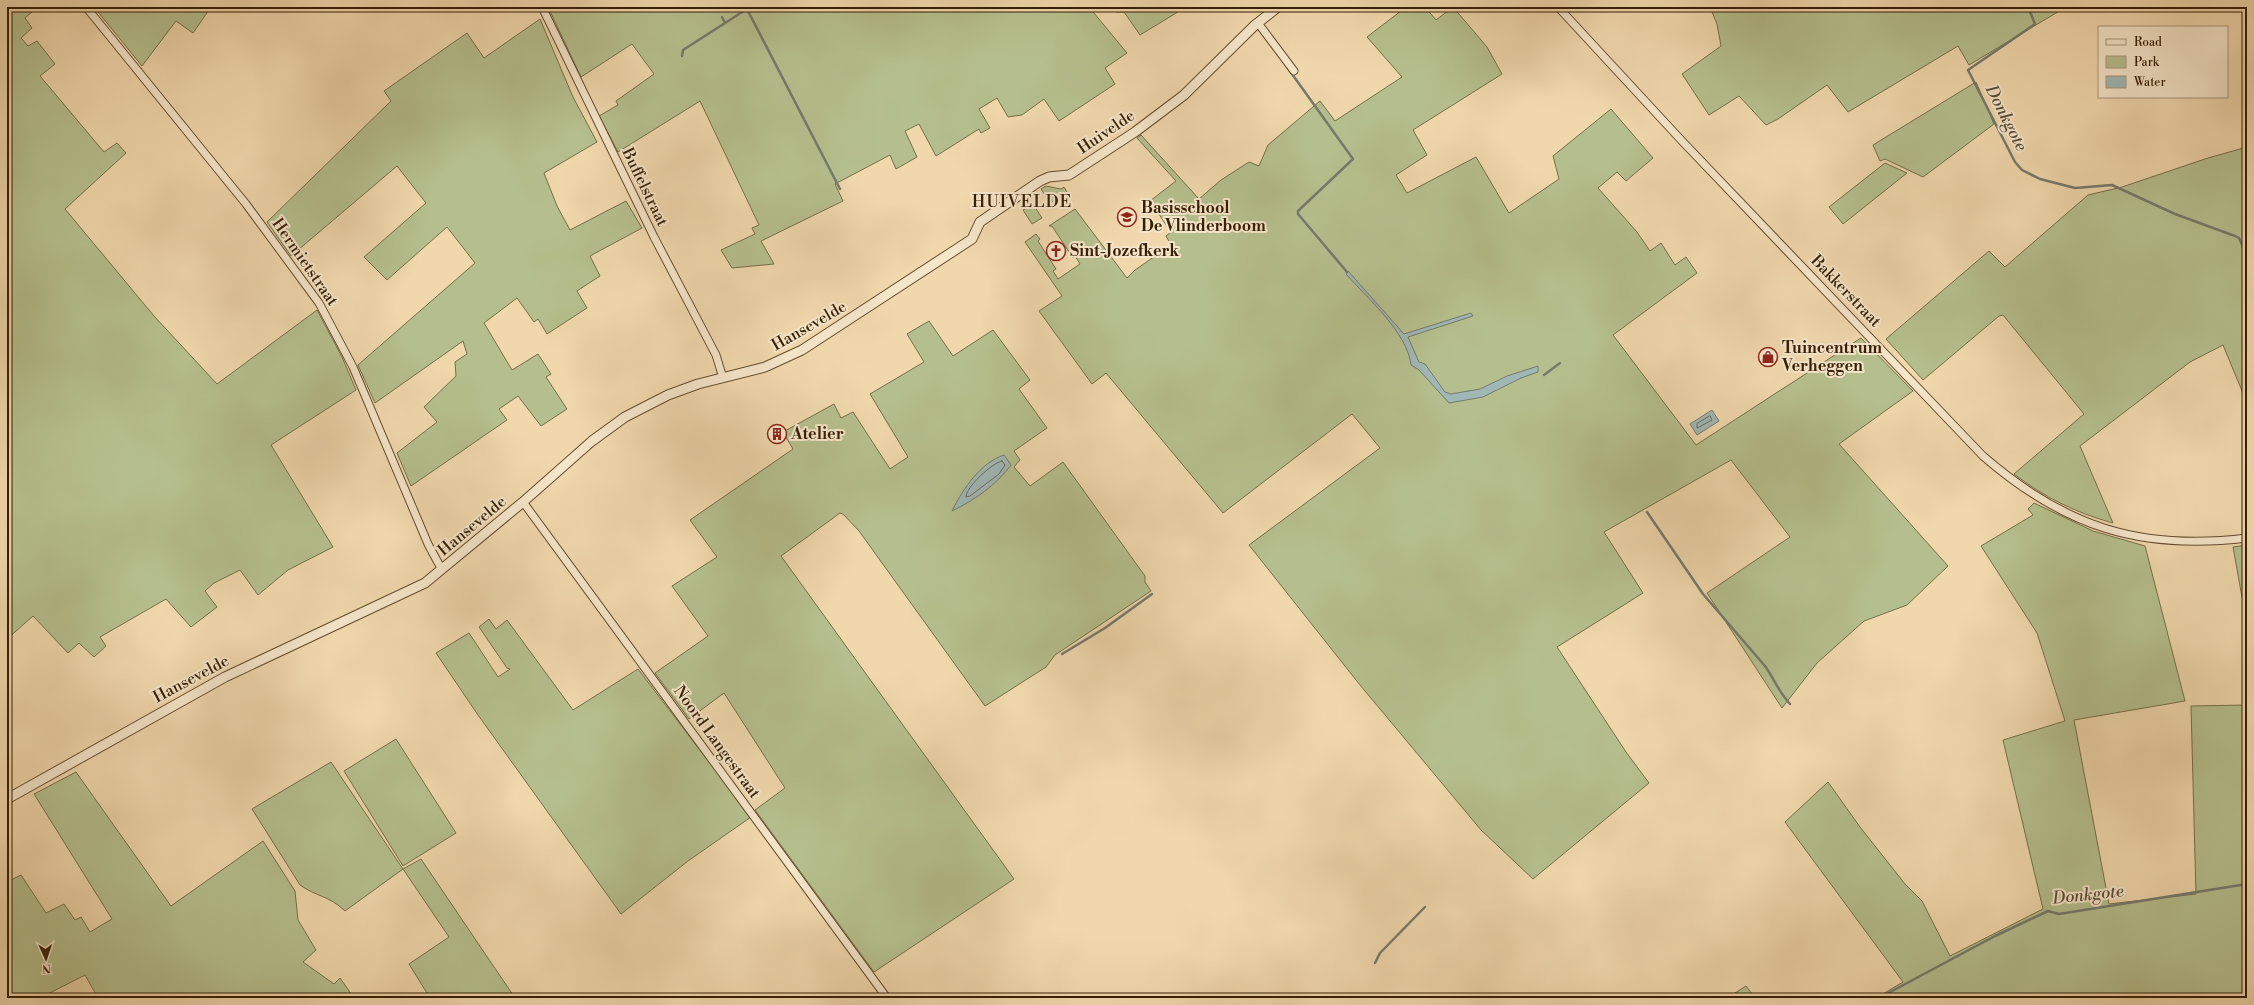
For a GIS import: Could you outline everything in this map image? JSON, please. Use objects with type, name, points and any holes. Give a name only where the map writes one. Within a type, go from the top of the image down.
[{"type":"street","name":"Hermietstraat","points":[[86,7],[246,204],[319,303],[353,367],[428,544],[442,570]]},
{"type":"street","name":"Buffelstraat","points":[[542,7],[654,238],[716,355],[723,378]]},
{"type":"street","name":"Huivelde","points":[[941,260],[972,239],[980,222],[992,213],[1040,181],[1050,177],[1069,176],[1140,128],[1184,95],[1258,23],[1278,7]]},
{"type":"street","name":"Bakkerstraat","points":[[1558,7],[1682,141],[1984,456],[2008,477],[2036,497],[2069,514],[2115,532],[2161,541],[2208,543],[2247,538]]},
{"type":"street","points":[[1258,23],[1294,70]]},
{"type":"street","name":"Hansevelde","points":[[7,799],[193,694],[408,592],[442,570],[523,502],[592,441],[625,417],[668,395],[765,367],[807,348],[941,260]]},
{"type":"street","name":"Noord Langestraat","points":[[523,502],[887,998]]},
{"type":"green space","points":[[7,7],[38,7],[25,18],[32,28],[21,38],[28,46],[37,41],[55,64],[40,76],[104,152],[117,143],[126,153],[65,209],[154,316],[217,384],[317,310],[342,357],[356,390],[271,445],[333,547],[288,570],[258,595],[240,570],[214,583],[205,591],[217,607],[191,627],[166,599],[100,637],[106,646],[94,657],[79,643],[68,653],[33,616],[7,639]]},
{"type":"green space","points":[[94,7],[211,7],[193,33],[176,21],[142,66]]},
{"type":"green space","points":[[548,7],[1089,7],[1127,53],[1105,68],[1115,84],[1059,121],[1044,99],[1022,115],[1008,117],[997,98],[979,109],[990,128],[981,133],[979,129],[936,156],[919,124],[905,131],[917,157],[896,169],[890,155],[835,184],[843,201],[761,241],[774,264],[732,268],[721,250],[755,234],[752,228],[759,225],[700,101],[618,152],[599,116],[618,105],[616,101],[654,74],[632,44],[581,77]]},
{"type":"green space","points":[[1112,7],[1186,7],[1140,35],[1124,12],[1116,12]]},
{"type":"green space","points":[[1406,7],[1425,7],[1436,20],[1453,7],[1487,47],[1502,74],[1413,130],[1427,155],[1396,175],[1407,193],[1476,157],[1509,213],[1559,179],[1553,156],[1611,109],[1653,158],[1626,181],[1617,172],[1598,188],[1637,232],[1650,251],[1661,243],[1675,265],[1686,257],[1697,273],[1613,335],[1696,445],[1861,338],[1913,391],[1839,444],[1948,566],[1907,605],[1864,621],[1817,663],[1782,708],[1707,593],[1790,537],[1731,460],[1604,532],[1643,593],[1557,647],[1626,752],[1649,783],[1533,879],[1481,830],[1360,685],[1249,545],[1380,448],[1352,414],[1223,513],[1106,373],[1092,384],[1039,311],[1062,296],[1025,242],[1036,234],[1040,239],[1038,241],[1056,269],[1053,271],[1058,279],[1080,264],[1075,256],[1073,258],[1052,226],[1049,226],[1075,209],[1127,278],[1135,270],[1171,245],[1166,236],[1171,232],[1150,201],[1176,181],[1137,138],[1141,135],[1199,199],[1221,180],[1249,162],[1259,166],[1268,145],[1320,101],[1335,121],[1402,77],[1367,37]]},
{"type":"green space","points":[[1710,7],[2066,7],[1969,65],[1958,46],[1848,112],[1827,85],[1778,119],[1766,125],[1739,96],[1709,115],[1682,74],[1721,46],[1717,24]]},
{"type":"green space","points":[[540,19],[573,97],[597,142],[544,173],[557,206],[570,230],[626,201],[642,228],[590,256],[600,276],[577,291],[587,308],[547,334],[538,319],[534,322],[517,298],[484,323],[512,370],[538,354],[551,374],[546,377],[567,409],[541,426],[518,396],[499,409],[507,420],[411,486],[397,453],[437,422],[424,407],[456,376],[455,362],[467,354],[463,341],[375,403],[358,365],[475,263],[447,227],[387,280],[364,257],[426,203],[397,166],[291,256],[267,222],[391,101],[384,91],[467,33],[484,58]]},
{"type":"green space","points":[[1976,82],[1994,124],[1923,177],[1885,159],[1880,161],[1873,145]]},
{"type":"green space","points":[[2247,147],[2247,403],[2223,345],[2190,362],[2080,446],[2113,523],[2073,509],[2037,490],[2014,474],[2084,414],[2003,315],[1999,316],[1923,380],[1886,339],[1989,251],[2005,267],[2088,195],[2122,187],[2208,158]]},
{"type":"green space","points":[[1885,163],[1907,173],[1843,224],[1829,207]]},
{"type":"green space","points":[[1046,186],[1061,189],[1064,187],[1067,192],[1050,203],[1041,189]]},
{"type":"green space","points":[[1033,204],[1042,218],[1032,224],[1023,210]]},
{"type":"green space","points":[[929,321],[953,356],[993,330],[1030,380],[1019,389],[1047,428],[1014,451],[1020,460],[1014,467],[1030,486],[1063,462],[1145,576],[1145,582],[1151,591],[1055,655],[1046,667],[985,706],[859,531],[843,514],[840,513],[781,556],[1014,879],[874,972],[755,810],[785,788],[724,693],[689,719],[655,673],[708,636],[672,586],[717,557],[690,520],[793,449],[783,432],[834,404],[841,418],[853,412],[890,469],[908,457],[870,394],[924,362],[907,334]]},
{"type":"green space","points":[[2034,503],[2093,531],[2145,546],[2185,701],[2074,720],[2109,904],[2196,894],[2191,706],[2247,705],[2247,998],[1876,998],[1903,982],[1785,822],[1828,782],[1860,827],[1905,884],[1922,901],[1950,956],[2043,909],[2003,740],[2065,721],[2037,633],[1981,546],[2033,515],[2028,509]]},
{"type":"green space","points":[[2247,545],[2247,625],[2233,547]]},
{"type":"green space","points":[[489,619],[496,629],[507,620],[573,710],[638,669],[751,817],[688,861],[621,914],[478,715],[436,653],[469,633],[498,677],[510,669],[507,668],[479,627]]},
{"type":"green space","points":[[396,739],[456,833],[403,866],[344,771]]},
{"type":"green space","points":[[331,762],[403,869],[345,911],[328,899],[300,885],[252,809]]},
{"type":"green space","points":[[76,772],[171,906],[263,841],[295,891],[298,920],[316,950],[303,962],[334,984],[340,978],[354,998],[98,998],[85,975],[40,998],[7,998],[7,882],[21,875],[46,913],[64,904],[75,920],[81,917],[90,932],[112,919],[34,794]]},
{"type":"green space","points":[[421,859],[515,998],[430,998],[409,964],[449,937],[403,869]]},
{"type":"green space","points":[[1746,986],[1755,998],[1727,998]]},
{"type":"water","points":[[1348,271],[1404,334],[1471,313],[1473,316],[1408,337],[1419,362],[1425,364],[1445,392],[1451,394],[1480,389],[1507,376],[1538,366],[1538,372],[1521,378],[1483,397],[1449,403],[1419,370],[1411,365],[1408,353],[1394,328],[1385,316],[1346,274]]},
{"type":"water","points":[[1712,410],[1719,421],[1697,435],[1690,424]]},
{"type":"water","points":[[1004,455],[1011,465],[999,479],[969,502],[952,511],[961,494],[980,470],[995,459]]},
{"type":"waterway","points":[[682,56],[683,50],[750,7]]},
{"type":"waterway","name":"Donkgote","points":[[2028,7],[2035,24],[1968,70],[2015,162],[2022,170],[2040,179],[2075,188],[2112,185],[2175,214],[2239,238],[2247,256]]},
{"type":"waterway","points":[[747,9],[840,189]]},
{"type":"waterway","points":[[722,17],[725,23]]},
{"type":"waterway","points":[[1287,67],[1353,159],[1298,211],[1298,214],[1347,272]]},
{"type":"waterway","points":[[1544,375],[1560,363]]},
{"type":"waterway","points":[[1647,512],[1703,594],[1765,666],[1782,695],[1790,704]]},
{"type":"waterway","points":[[1062,654],[1105,628],[1152,594]]},
{"type":"waterway","name":"Donkgote","points":[[1879,998],[1995,936],[2048,911],[2059,914],[2247,884]]},
{"type":"waterway","points":[[1375,963],[1380,953],[1425,907]]},
{"type":"place","name":"Basisschool De Vlinderboom","points":[[1127,217]]},
{"type":"place","name":"Sint-Jozefkerk","points":[[1056,251]]},
{"type":"place","name":"Tuincentrum Verheggen","points":[[1768,357]]},
{"type":"place","name":"Atelier","points":[[777,434]]},
{"type":"district","name":"HUIVELDE","points":[[1022,202]]}]
